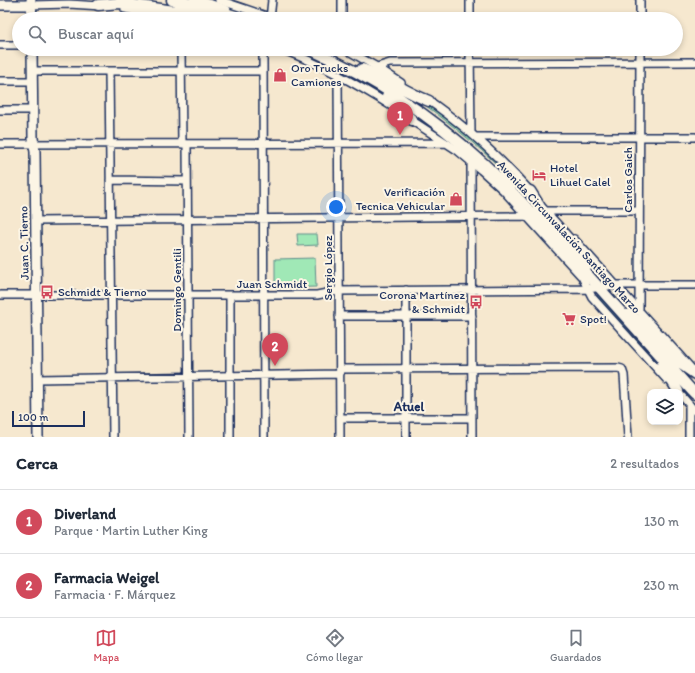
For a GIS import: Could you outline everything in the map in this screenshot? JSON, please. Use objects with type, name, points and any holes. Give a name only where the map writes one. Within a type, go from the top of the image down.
[{"type":"highway","points":[[136,0],[201,12]]},
{"type":"highway","points":[[172,0],[204,6],[224,12]]},
{"type":"highway","points":[[189,0],[210,5],[228,12]]},
{"type":"highway","points":[[98,5],[120,2],[174,11],[194,10]]},
{"type":"highway","name":"Avenida Circunvalación Santiago Marzo","points":[[324,56],[365,77],[401,100],[462,144],[488,167],[606,286],[635,312],[695,386]]},
{"type":"highway","name":"Avenida Circunvalación Santiago Marzo","points":[[337,56],[362,69],[426,110],[470,144],[522,193],[606,286],[619,310],[695,394]]},
{"type":"highway","points":[[331,59],[347,71],[383,92],[412,120]]},
{"type":"highway","points":[[362,69],[379,75],[410,94],[429,101]]},
{"type":"highway","points":[[530,191],[540,207],[573,244],[587,266]]},
{"type":"highway","points":[[619,310],[632,330],[663,366],[677,389]]},
{"type":"highway","points":[[635,312],[654,335],[684,366],[695,373]]},
{"type":"main road","points":[[0,5],[31,2],[32,12]]},
{"type":"main road","name":"Juan C. Tierno","points":[[32,56],[36,221],[38,437]]},
{"type":"street","points":[[219,0],[254,12]]},
{"type":"street","points":[[272,0],[272,12]]},
{"type":"street","points":[[342,0],[342,12]]},
{"type":"street","points":[[470,0],[470,12]]},
{"type":"street","points":[[640,0],[640,12]]},
{"type":"street","points":[[31,2],[98,5],[143,12]]},
{"type":"street","points":[[0,45],[12,45]]},
{"type":"street","name":"Domingo Gentili","points":[[182,56],[184,144],[187,180],[189,437]]},
{"type":"street","points":[[263,56],[264,437]]},
{"type":"street","points":[[297,56],[338,74],[363,88],[471,161],[503,190],[582,277],[592,297],[676,389]]},
{"type":"street","points":[[357,56],[429,101],[474,135],[548,211],[606,286]]},
{"type":"street","points":[[470,56],[474,135]]},
{"type":"street","name":"Carlos Gaich","points":[[635,312],[639,285],[640,56]]},
{"type":"street","points":[[377,67],[390,63],[695,62]]},
{"type":"street","points":[[32,71],[263,71]]},
{"type":"street","points":[[109,71],[113,437]]},
{"type":"street","name":"Sergio López","points":[[338,74],[340,437]]},
{"type":"street","points":[[0,81],[32,81]]},
{"type":"street","points":[[0,110],[33,110]]},
{"type":"street","points":[[474,135],[695,137]]},
{"type":"street","points":[[0,144],[446,143]]},
{"type":"street","points":[[471,161],[472,437]]},
{"type":"street","points":[[110,180],[187,180]]},
{"type":"street","points":[[548,211],[639,211]]},
{"type":"street","points":[[36,221],[527,216]]},
{"type":"street","name":"Juan Schmidt","points":[[0,295],[317,295],[339,291],[588,289],[606,286],[695,285]]},
{"type":"street","points":[[406,290],[406,437]]},
{"type":"street","points":[[230,295],[230,437]]},
{"type":"street","points":[[340,316],[472,316]]},
{"type":"street","points":[[37,379],[264,375],[406,368],[614,367],[622,370],[625,377],[628,437]]},
{"type":"street","points":[[683,397],[695,411]]},
{"type":"street","points":[[689,404],[689,437]]},
{"type":"street","points":[[340,418],[472,418]]},
{"type":"green space","points":[[302,56],[320,57],[377,91],[390,101]]},
{"type":"green space","points":[[422,103],[432,106],[469,134],[525,189],[536,204],[482,150]]},
{"type":"green space","points":[[297,234],[317,234],[318,245],[298,246]]},
{"type":"green space","points":[[315,258],[316,287],[275,288],[275,259]]},
{"type":"green space","points":[[598,292],[613,307],[631,332],[666,373],[597,298]]},
{"type":"place","name":"Oro Trucks Camiones","points":[[280,75]]},
{"type":"place","name":"Diverland","points":[[400,135]]},
{"type":"place","name":"Hotel Lihuel Calel","points":[[539,175]]},
{"type":"place","name":"Verificación Tecnica Vehicular","points":[[456,199]]},
{"type":"place","name":"Schmidt & Tierno","points":[[47,292]]},
{"type":"place","name":"Corona Martínez & Schmidt","points":[[476,302]]},
{"type":"place","name":"Spot!","points":[[569,319]]},
{"type":"place","name":"Farmacia Weigel","points":[[275,366]]},
{"type":"district","name":"Atuel","points":[[409,406]]}]
